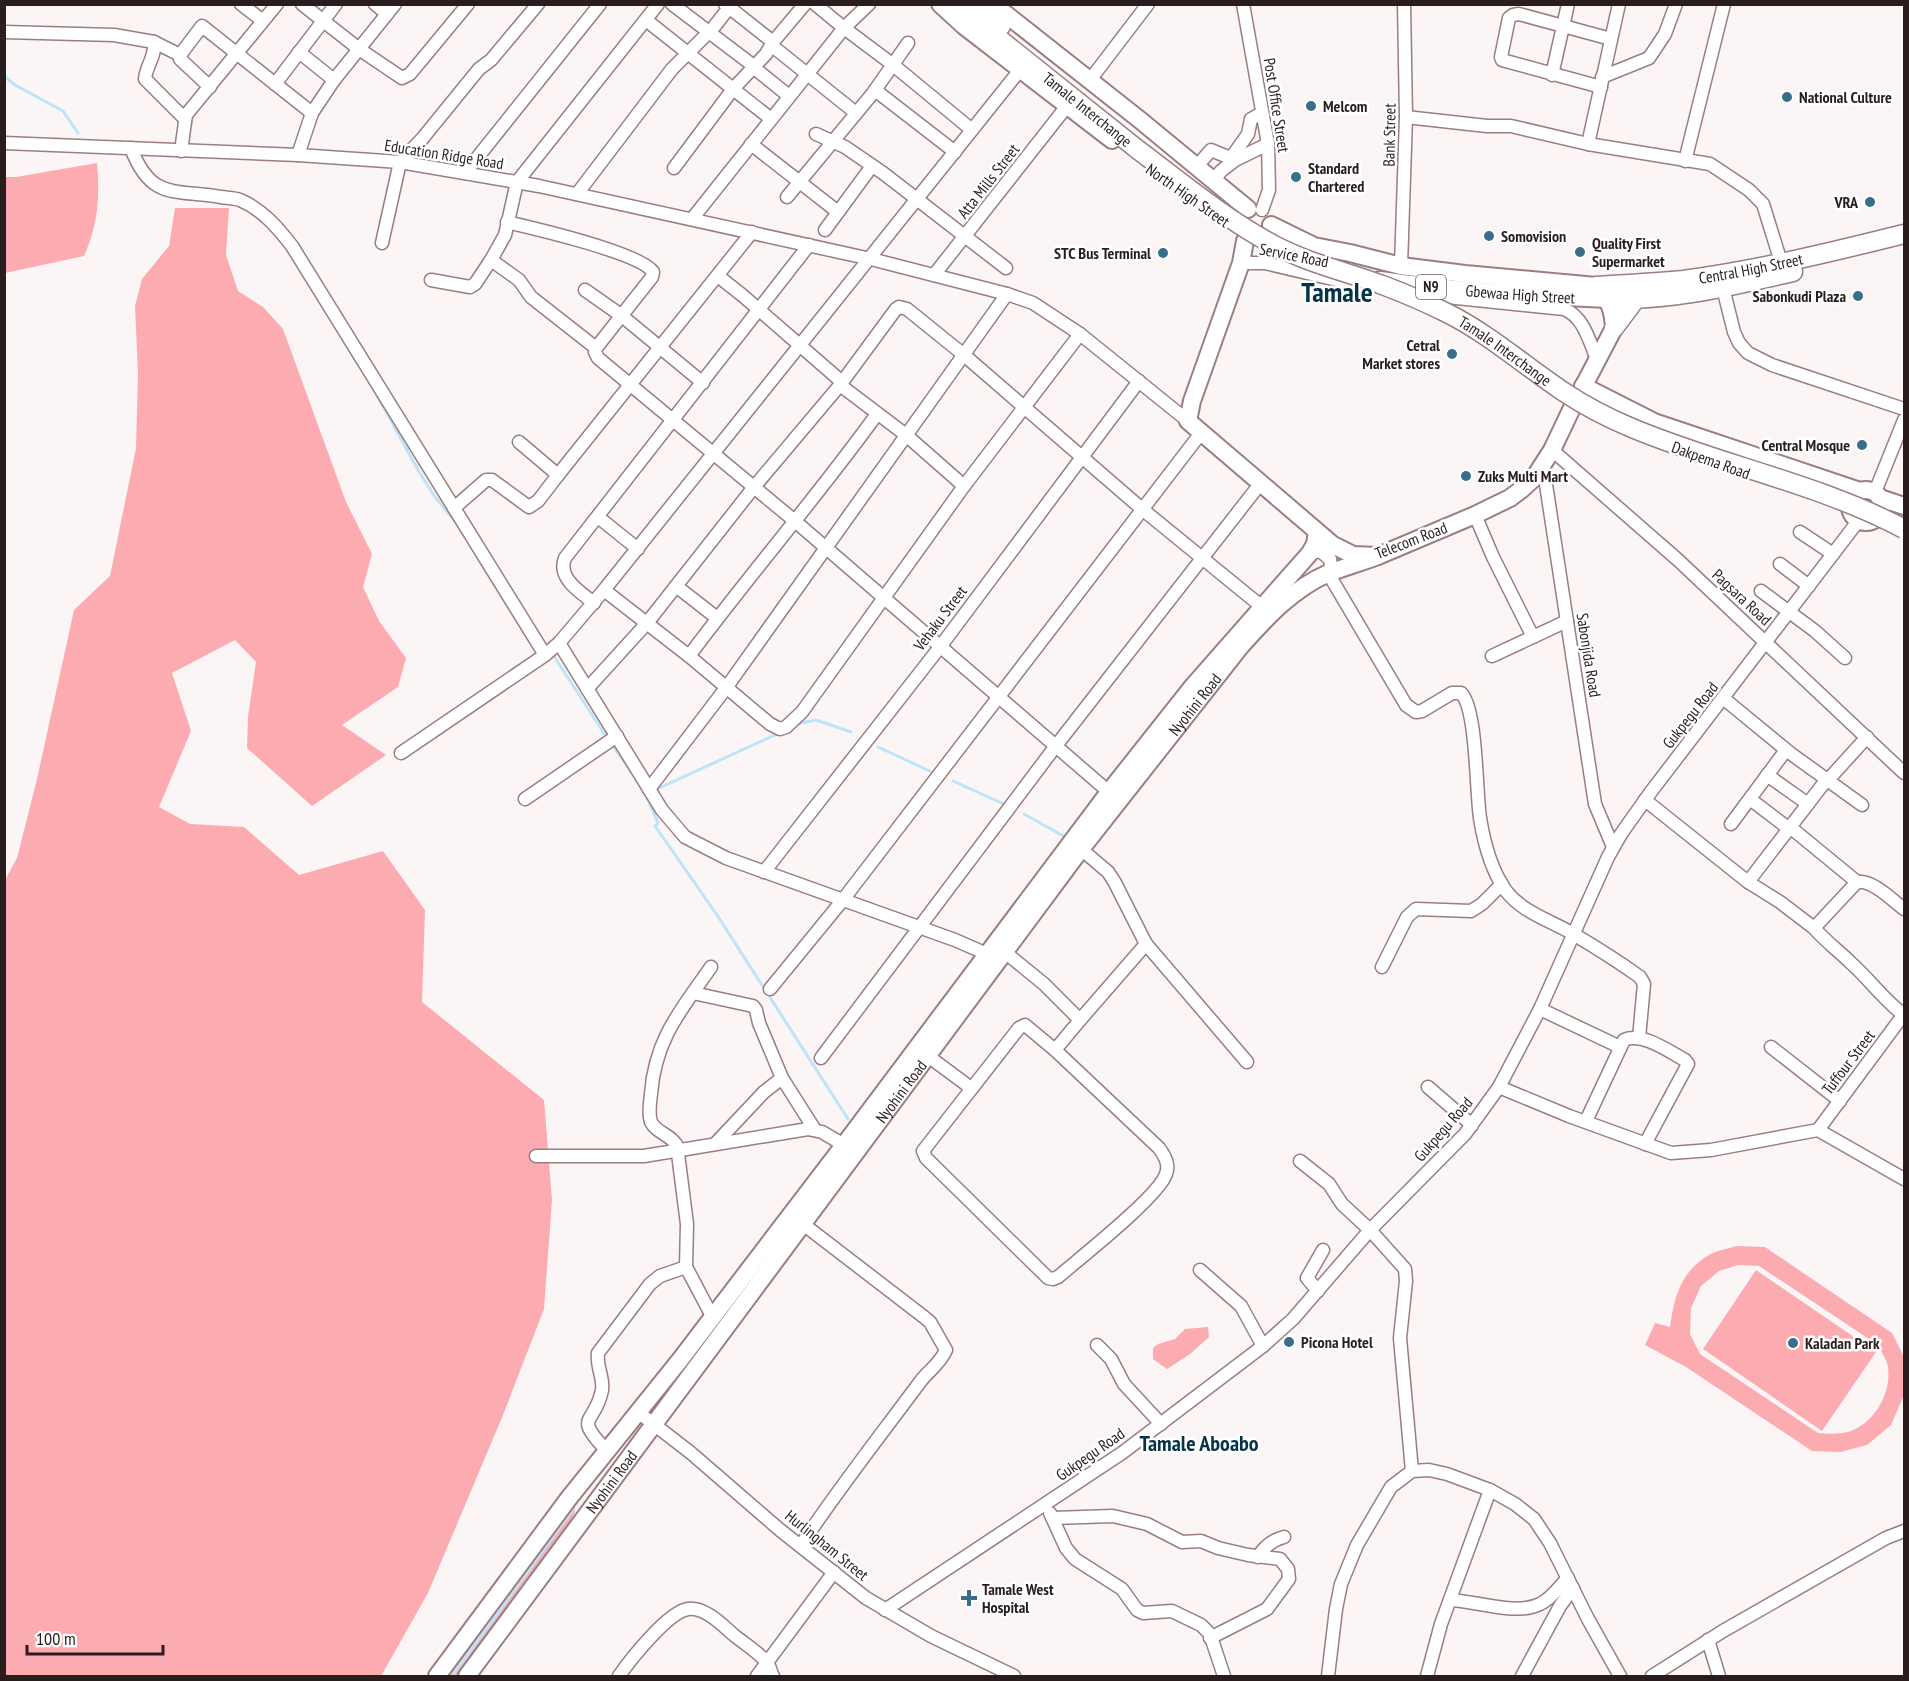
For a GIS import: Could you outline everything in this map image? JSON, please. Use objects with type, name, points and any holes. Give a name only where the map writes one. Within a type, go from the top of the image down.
[{"type":"highway","name":"Tamale Interchange","points":[[954,4],[1140,144],[1276,233],[1326,255],[1430,291],[1494,327],[1589,394],[1655,426],[1829,484],[1905,514]]},
{"type":"highway","name":"Tamale Interchange","points":[[976,4],[1230,218],[1274,245],[1315,264],[1385,286],[1447,313],[1485,335],[1565,393],[1606,417],[1660,440],[1843,501],[1905,529]]},
{"type":"highway","name":"Central High Street","points":[[1602,293],[1781,262],[1905,234]]},
{"type":"highway","name":"Central High Street","points":[[1602,293],[1635,300],[1723,288],[1905,244]]},
{"type":"highway","points":[[1614,328],[1635,300]]},
{"type":"main road","name":"North High Street","points":[[940,4],[1067,106],[1247,238]]},
{"type":"main road","name":"North High Street","points":[[993,4],[1260,215]]},
{"type":"main road","points":[[1188,422],[1196,390],[1241,263],[1247,238],[1238,219],[1260,215],[1268,236],[1247,238]]},
{"type":"main road","name":"Gbewaa High Street","points":[[1260,215],[1314,246],[1401,266],[1602,293]]},
{"type":"main road","name":"Gbewaa High Street","points":[[1247,238],[1322,268],[1382,280],[1449,289],[1548,297],[1602,293]]},
{"type":"main road","points":[[1602,293],[1613,313],[1614,328]]},
{"type":"main road","name":"Telecom Road","points":[[1188,422],[1317,532],[1343,551],[1353,555],[1378,556],[1510,498],[1522,489],[1543,465],[1552,450],[1614,328]]},
{"type":"main road","name":"Dakpema Road","points":[[1583,386],[1654,422],[1872,493],[1905,507]]},
{"type":"main road","name":"Dakpema Road","points":[[1571,410],[1861,517],[1905,538]]},
{"type":"main road","points":[[1872,493],[1881,511],[1861,517],[1850,507],[1853,497],[1872,493]]},
{"type":"main road","name":"Nyohini Road","points":[[437,1677],[569,1498],[639,1412],[844,1145],[1109,792],[1185,695],[1310,553],[1315,544],[1317,532]]},
{"type":"main road","name":"Nyohini Road","points":[[467,1677],[1081,849],[1253,632],[1292,595],[1328,573],[1378,556]]},
{"type":"main road","points":[[569,1498],[578,1496],[585,1498],[588,1513]]},
{"type":"street","points":[[241,4],[263,21]]},
{"type":"street","points":[[181,151],[185,119],[277,4]]},
{"type":"street","points":[[302,4],[359,49],[404,78],[410,74],[468,4]]},
{"type":"street","points":[[275,84],[336,4]]},
{"type":"street","points":[[298,155],[312,113],[334,80],[391,10],[375,4]]},
{"type":"street","points":[[382,243],[400,162],[538,4]]},
{"type":"street","points":[[465,172],[600,4]]},
{"type":"street","points":[[430,280],[470,287],[476,284],[505,235],[517,182],[658,4]]},
{"type":"street","points":[[672,4],[789,96]]},
{"type":"street","points":[[674,168],[733,89],[754,67],[805,4]]},
{"type":"street","points":[[815,4],[972,130]]},
{"type":"street","points":[[692,219],[844,28],[869,4]]},
{"type":"street","points":[[1090,80],[1148,4]]},
{"type":"street","name":"Post Office Street","points":[[1244,4],[1268,144],[1269,190],[1260,215]]},
{"type":"street","name":"Bank Street","points":[[1401,266],[1406,117],[1404,4]]},
{"type":"street","points":[[1552,75],[1568,4]]},
{"type":"street","points":[[1588,144],[1619,4]]},
{"type":"street","points":[[1611,39],[1519,14],[1514,10],[1509,18],[1501,57],[1502,60],[1552,75],[1601,82],[1650,58],[1665,34],[1676,4]]},
{"type":"street","points":[[1685,161],[1724,4]]},
{"type":"street","points":[[577,194],[672,69],[708,33],[729,6],[856,113]]},
{"type":"street","points":[[646,20],[771,119]]},
{"type":"street","points":[[180,55],[202,27],[312,113]]},
{"type":"street","points":[[4,32],[114,35],[154,42],[180,55],[182,62],[210,87]]},
{"type":"street","points":[[154,42],[154,55],[144,75],[145,79],[185,119]]},
{"type":"street","points":[[787,197],[856,113],[908,43]]},
{"type":"street","points":[[299,52],[334,80]]},
{"type":"street","points":[[401,753],[545,655],[559,643],[638,549],[1020,70]]},
{"type":"street","points":[[874,90],[955,152]]},
{"type":"street","name":"Atta Mills Street","points":[[934,275],[1067,106]]},
{"type":"street","points":[[1214,180],[1233,159],[1248,134],[1251,119],[1262,113]]},
{"type":"street","points":[[1406,117],[1487,126],[1511,126],[1588,144],[1710,165],[1757,197],[1763,204],[1781,262]]},
{"type":"street","points":[[816,134],[833,141],[872,166],[1006,268]]},
{"type":"street","name":"Education Ridge Road","points":[[4,143],[298,155],[400,162],[577,194],[871,259],[1007,294],[1033,303],[1080,334],[1188,422]]},
{"type":"street","points":[[751,144],[838,212]]},
{"type":"street","points":[[1197,166],[1212,150],[1233,159],[1268,144]]},
{"type":"street","points":[[131,148],[136,162],[149,181],[167,192],[239,200],[257,210],[283,234],[299,256],[545,655]]},
{"type":"street","points":[[825,230],[872,166]]},
{"type":"street","points":[[507,222],[571,237],[651,268],[652,277],[596,348],[594,352],[598,358],[796,522],[1109,792]]},
{"type":"street","points":[[454,508],[486,480],[492,480],[529,507],[533,506],[752,232]]},
{"type":"street","points":[[594,603],[570,582],[563,570],[562,564],[565,558],[809,245]]},
{"type":"street","points":[[490,260],[519,280],[531,297],[596,348]]},
{"type":"street","name":"Service Road","points":[[1241,263],[1265,263],[1369,287],[1440,297],[1564,309],[1580,321],[1597,359]]},
{"type":"street","points":[[718,276],[964,486]]},
{"type":"street","points":[[1723,288],[1734,332],[1739,343],[1748,353],[1772,364],[1905,409]]},
{"type":"street","points":[[585,290],[622,316],[703,383]]},
{"type":"street","points":[[649,789],[726,688],[1007,294]]},
{"type":"street","points":[[587,689],[647,623],[754,487],[841,383],[899,307],[907,309],[964,354],[1142,509],[1261,606]]},
{"type":"street","points":[[604,590],[689,656],[775,728],[786,727],[802,712],[882,597],[1080,334]]},
{"type":"street","name":"Vehaku Street","points":[[764,872],[940,647],[1139,381]]},
{"type":"street","points":[[689,656],[717,618],[796,522],[877,414]]},
{"type":"street","points":[[1872,493],[1905,420]]},
{"type":"street","points":[[770,989],[842,901],[1201,433]]},
{"type":"street","points":[[519,442],[558,475]]},
{"type":"street","name":"Pagsara Road","points":[[1552,450],[1678,560],[1905,773]]},
{"type":"street","name":"Sabonjida Road","points":[[1543,465],[1595,804],[1614,847]]},
{"type":"street","points":[[822,1058],[1055,747],[1260,484]]},
{"type":"street","points":[[1475,514],[1493,557],[1533,637]]},
{"type":"street","points":[[597,517],[638,549]]},
{"type":"street","name":"Gukpegu Road","points":[[885,1610],[1046,1504],[1161,1424],[1263,1346],[1293,1319],[1370,1230],[1465,1134],[1499,1087],[1540,1009],[1614,847],[1645,800],[1861,517]]},
{"type":"street","points":[[1800,532],[1833,554]]},
{"type":"street","points":[[1310,553],[1320,551],[1326,555],[1331,563],[1328,573],[1401,699],[1410,710],[1422,711],[1456,692],[1465,697],[1469,706],[1483,836],[1502,884],[1525,908],[1574,934],[1643,980],[1639,1038]]},
{"type":"street","points":[[1780,564],[1809,586]]},
{"type":"street","points":[[676,586],[717,618]]},
{"type":"street","points":[[1761,591],[1845,658]]},
{"type":"street","points":[[1492,656],[1567,621]]},
{"type":"street","points":[[559,643],[662,810],[685,837],[709,851],[842,901],[955,939],[987,954]]},
{"type":"street","points":[[1724,698],[1786,750],[1862,805]]},
{"type":"street","points":[[525,799],[617,736]]},
{"type":"street","points":[[1748,882],[1789,827],[1867,737]]},
{"type":"street","points":[[1731,824],[1786,750]]},
{"type":"street","points":[[1767,775],[1808,804]]},
{"type":"street","points":[[1750,799],[1857,882],[1869,884],[1905,909]]},
{"type":"street","points":[[1645,800],[1748,882],[1767,893],[1814,928],[1878,989],[1887,1003],[1904,1015]]},
{"type":"street","points":[[1081,849],[1114,881],[1146,944],[1247,1062]]},
{"type":"street","points":[[1814,928],[1857,882]]},
{"type":"street","points":[[1382,968],[1407,917],[1416,909],[1471,911],[1482,904],[1502,884]]},
{"type":"street","points":[[1055,1050],[1146,944]]},
{"type":"street","points":[[1006,953],[1044,984],[1080,1020]]},
{"type":"street","points":[[711,967],[665,1036],[659,1050],[652,1079],[650,1115],[655,1128],[672,1139],[679,1152],[687,1224],[686,1267],[712,1316]]},
{"type":"street","points":[[693,993],[753,1006],[782,1078],[815,1130]]},
{"type":"street","points":[[1540,1009],[1620,1047]]},
{"type":"street","name":"Tuffour Street","points":[[1818,1130],[1904,1015]]},
{"type":"street","points":[[1022,1025],[1029,1027],[1055,1050],[1159,1148],[1167,1165],[1167,1173],[1153,1192],[1058,1277],[1048,1278],[924,1155],[924,1147],[1022,1025]]},
{"type":"street","points":[[1586,1121],[1624,1040],[1639,1038],[1660,1046],[1688,1064],[1645,1144]]},
{"type":"street","points":[[1771,1047],[1840,1101]]},
{"type":"street","points":[[928,1056],[971,1088]]},
{"type":"street","points":[[715,1144],[764,1092],[782,1078]]},
{"type":"street","points":[[1499,1087],[1569,1116],[1671,1152],[1689,1153],[1818,1130],[1905,1179]]},
{"type":"street","points":[[1428,1088],[1473,1125]]},
{"type":"street","points":[[536,1156],[617,1157],[679,1152],[802,1130],[815,1130],[844,1145]]},
{"type":"street","points":[[1300,1161],[1329,1185],[1342,1204],[1401,1263],[1406,1275],[1400,1338],[1412,1471]]},
{"type":"street","points":[[801,1545],[839,1490],[946,1350],[930,1322],[803,1224]]},
{"type":"street","points":[[1317,1291],[1307,1278],[1323,1250]]},
{"type":"street","points":[[607,1450],[592,1436],[587,1427],[603,1388],[596,1362],[598,1353],[650,1284],[660,1276],[686,1267]]},
{"type":"street","points":[[1200,1270],[1241,1306],[1263,1346]]},
{"type":"street","points":[[1096,1345],[1111,1359],[1124,1384],[1161,1424]]},
{"type":"street","name":"Hurlingham Street","points":[[639,1412],[834,1572],[885,1610],[931,1636],[1014,1677]]},
{"type":"street","points":[[1328,1677],[1336,1609],[1357,1545],[1386,1494],[1398,1480],[1412,1471],[1429,1470],[1447,1474],[1490,1490],[1515,1503],[1534,1519],[1620,1677]]},
{"type":"street","points":[[1427,1677],[1441,1624],[1490,1490]]},
{"type":"street","points":[[1046,1504],[1066,1548],[1075,1559],[1122,1589],[1137,1610],[1143,1613],[1172,1611],[1207,1629],[1224,1677]]},
{"type":"street","points":[[1053,1518],[1113,1516],[1147,1524],[1182,1542],[1201,1541],[1218,1548],[1258,1557],[1280,1559],[1288,1569],[1289,1579],[1267,1609],[1210,1638]]},
{"type":"street","points":[[1652,1677],[1708,1640],[1886,1538],[1905,1531]]},
{"type":"street","points":[[1258,1557],[1264,1547],[1284,1537]]},
{"type":"street","points":[[757,1677],[834,1572]]},
{"type":"street","points":[[1450,1600],[1504,1608],[1527,1608],[1541,1604],[1570,1583]]},
{"type":"street","points":[[1522,1677],[1570,1583]]},
{"type":"street","points":[[619,1677],[629,1661],[659,1629],[677,1613],[689,1609],[714,1618],[767,1663],[773,1677]]},
{"type":"street","points":[[1708,1640],[1719,1677]]},
{"type":"shaded area","points":[[97,163],[97,211],[84,256],[5,273],[5,177]]},
{"type":"shaded area","points":[[175,208],[229,208],[226,255],[238,291],[263,307],[283,329],[346,502],[372,554],[363,587],[379,621],[406,658],[398,687],[342,725],[386,755],[312,806],[247,748],[248,717],[256,662],[235,640],[172,673],[191,731],[159,807],[190,824],[244,827],[299,875],[383,851],[425,910],[422,1002],[544,1100],[552,1200],[544,1309],[503,1415],[428,1593],[381,1676],[5,1676],[5,880],[17,858],[74,610],[110,576],[136,448],[138,374],[135,306],[142,279],[169,246]]},
{"type":"shaded area","points":[[1736,1246],[1765,1247],[1892,1333],[1904,1357],[1904,1395],[1891,1425],[1867,1445],[1840,1452],[1812,1451],[1686,1367],[1645,1345],[1655,1323],[1670,1327],[1680,1286],[1699,1261],[1712,1253]],"holes":[[[1738,1265],[1759,1266],[1878,1345],[1887,1364],[1888,1384],[1878,1409],[1859,1427],[1844,1433],[1818,1433],[1700,1354],[1690,1334],[1691,1308],[1701,1286],[1719,1271]]]},
{"type":"shaded area","points":[[1756,1270],[1876,1352],[1822,1431],[1703,1349]]},
{"type":"shaded area","points":[[1208,1327],[1209,1337],[1190,1354],[1167,1369],[1153,1359],[1153,1348],[1158,1344],[1175,1339],[1185,1329]]},
{"type":"shaded area","points":[[571,1507],[575,1512],[567,1528],[460,1676],[442,1676]]},
{"type":"waterway","points":[[4,76],[15,85],[63,111],[78,133]]},
{"type":"waterway","points":[[373,388],[418,470],[435,497],[458,525]]},
{"type":"waterway","points":[[552,653],[607,738]]},
{"type":"waterway","points":[[795,724],[816,720],[851,732]]},
{"type":"waterway","points":[[655,790],[779,733]]},
{"type":"waterway","points":[[611,743],[631,772]]},
{"type":"waterway","points":[[878,747],[934,773]]},
{"type":"waterway","points":[[953,781],[1006,805]]},
{"type":"waterway","points":[[646,795],[658,823],[655,826],[717,915],[848,1119]]},
{"type":"waterway","points":[[1024,814],[1067,838]]},
{"type":"waterway","points":[[452,1676],[574,1508]]},
{"type":"place","name":"National Culture","points":[[1787,97]]},
{"type":"place","name":"Melcom","points":[[1311,106]]},
{"type":"place","name":"Standard Chartered","points":[[1296,177]]},
{"type":"place","name":"VRA","points":[[1870,202]]},
{"type":"place","name":"Somovision","points":[[1489,236]]},
{"type":"place","name":"Quality First Supermarket","points":[[1580,252]]},
{"type":"place","name":"STC Bus Terminal","points":[[1163,253]]},
{"type":"place","name":"Sabonkudi Plaza","points":[[1858,296]]},
{"type":"place","name":"Cetral Market stores","points":[[1452,354]]},
{"type":"place","name":"Central Mosque","points":[[1862,445]]},
{"type":"place","name":"Zuks Multi Mart","points":[[1466,476]]},
{"type":"place","name":"Picona Hotel","points":[[1289,1342]]},
{"type":"place","name":"Kaladan Park","points":[[1793,1343]]},
{"type":"place","name":"Tamale West Hospital","points":[[969,1598]]},
{"type":"district","name":"Tamale","points":[[1337,292]]},
{"type":"district","name":"Tamale Aboabo","points":[[1199,1443]]}]
